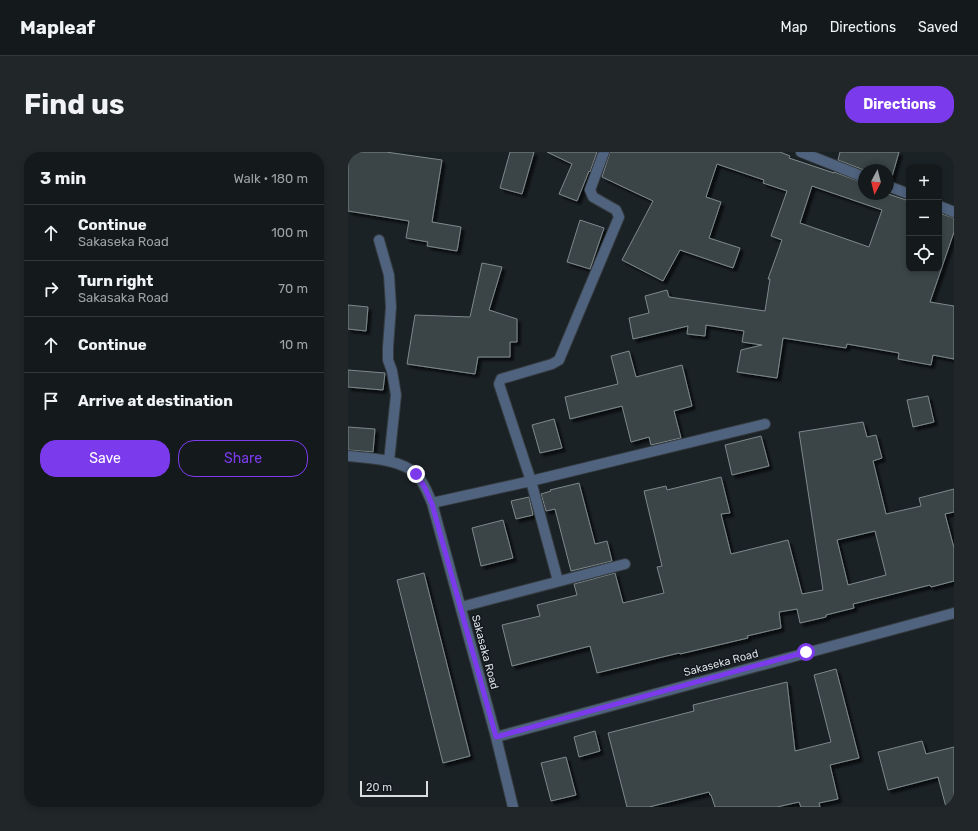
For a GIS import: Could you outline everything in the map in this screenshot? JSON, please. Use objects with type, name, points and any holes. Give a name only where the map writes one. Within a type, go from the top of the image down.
[{"type":"street","points":[[558,581],[531,481],[499,384],[501,379],[552,364],[560,360],[619,217],[616,210],[593,197],[590,190],[604,152]]},
{"type":"street","points":[[801,152],[858,175]]},
{"type":"street","points":[[894,188],[906,193]]},
{"type":"street","points":[[942,207],[954,212]]},
{"type":"street","points":[[379,240],[389,275],[391,307],[388,360],[392,371],[396,395],[389,461]]},
{"type":"street","points":[[432,504],[765,424]]},
{"type":"street","name":"Sakasaka Road","points":[[348,456],[389,461],[407,467],[416,474],[424,486],[432,504],[461,607],[513,807]]},
{"type":"street","points":[[461,607],[625,564]]},
{"type":"street","name":"Sakaseka Road","points":[[496,737],[954,613]]},
{"type":"building","points":[[348,152],[386,152],[442,160],[432,222],[461,227],[457,251],[427,246],[428,242],[406,238],[409,221],[348,211]]},
{"type":"building","points":[[510,152],[534,152],[522,194],[500,188]]},
{"type":"building","points":[[547,152],[597,152],[577,201],[559,194],[572,164]]},
{"type":"building","points":[[610,152],[780,152],[790,156],[789,158],[858,181],[858,200],[894,200],[894,196],[906,200],[906,272],[940,272],[930,302],[954,306],[954,359],[933,355],[931,365],[898,359],[899,353],[847,344],[846,348],[783,338],[777,378],[737,372],[741,350],[762,345],[742,342],[744,331],[706,325],[705,336],[687,334],[688,326],[633,339],[629,318],[649,313],[645,296],[667,290],[669,297],[765,311],[770,279],[768,279],[782,240],[771,236],[787,191],[763,183],[764,180],[717,164],[706,197],[721,202],[709,238],[740,248],[733,268],[680,250],[663,281],[622,260],[653,201],[602,177]],"holes":[[[812,186],[882,210],[869,247],[800,223]]]},
{"type":"building","points":[[840,152],[899,152],[894,170],[894,164],[858,164],[858,168],[838,160]]},
{"type":"building","points":[[942,214],[954,218],[954,232],[942,267]]},
{"type":"building","points":[[580,220],[604,228],[590,269],[567,262]]},
{"type":"building","points":[[482,263],[502,267],[489,310],[517,319],[517,342],[510,342],[510,357],[478,357],[475,374],[407,364],[415,315],[470,317]]},
{"type":"building","points":[[348,305],[368,307],[366,331],[348,329]]},
{"type":"building","points":[[629,351],[636,377],[682,365],[692,406],[674,411],[681,438],[651,445],[649,437],[631,442],[622,406],[570,419],[565,397],[618,384],[611,356]]},
{"type":"building","points":[[348,370],[385,373],[383,390],[348,387]]},
{"type":"building","points":[[928,396],[934,422],[913,427],[907,400]]},
{"type":"building","points":[[554,419],[562,448],[540,453],[532,425]]},
{"type":"building","points":[[863,422],[867,437],[876,435],[882,458],[873,461],[886,514],[921,506],[919,498],[954,489],[954,512],[945,514],[954,548],[954,581],[931,587],[930,585],[853,604],[854,608],[800,623],[797,609],[779,612],[781,628],[747,636],[748,638],[597,673],[590,646],[512,666],[502,625],[540,616],[537,605],[577,595],[574,584],[615,573],[623,603],[664,593],[657,567],[662,566],[644,491],[666,486],[667,490],[721,477],[730,513],[721,514],[731,554],[788,540],[802,594],[823,590],[799,432]],"holes":[[[875,531],[886,575],[848,585],[837,540]]]},
{"type":"building","points":[[348,427],[375,429],[373,452],[348,450]]},
{"type":"building","points":[[761,436],[769,466],[732,475],[725,445]]},
{"type":"building","points":[[579,483],[595,544],[607,541],[612,561],[571,571],[555,509],[546,511],[541,494],[551,491],[550,490]]},
{"type":"building","points":[[529,497],[533,515],[516,519],[511,501]]},
{"type":"building","points":[[503,520],[513,558],[481,566],[472,528]]},
{"type":"building","points":[[424,573],[470,756],[443,763],[397,580]]},
{"type":"building","points":[[836,669],[859,758],[830,765],[838,799],[819,803],[820,807],[801,807],[799,802],[777,807],[715,807],[709,792],[649,807],[627,807],[608,733],[694,711],[693,705],[787,682],[795,751],[831,742],[814,675]]},
{"type":"building","points":[[595,731],[600,751],[579,757],[574,737]]},
{"type":"building","points":[[922,741],[926,754],[954,747],[954,807],[946,807],[938,777],[888,790],[878,752]]},
{"type":"building","points":[[566,757],[576,795],[551,801],[541,763]]},
{"type":"route","points":[[416,474],[424,486],[432,504],[496,737],[806,652]]}]
